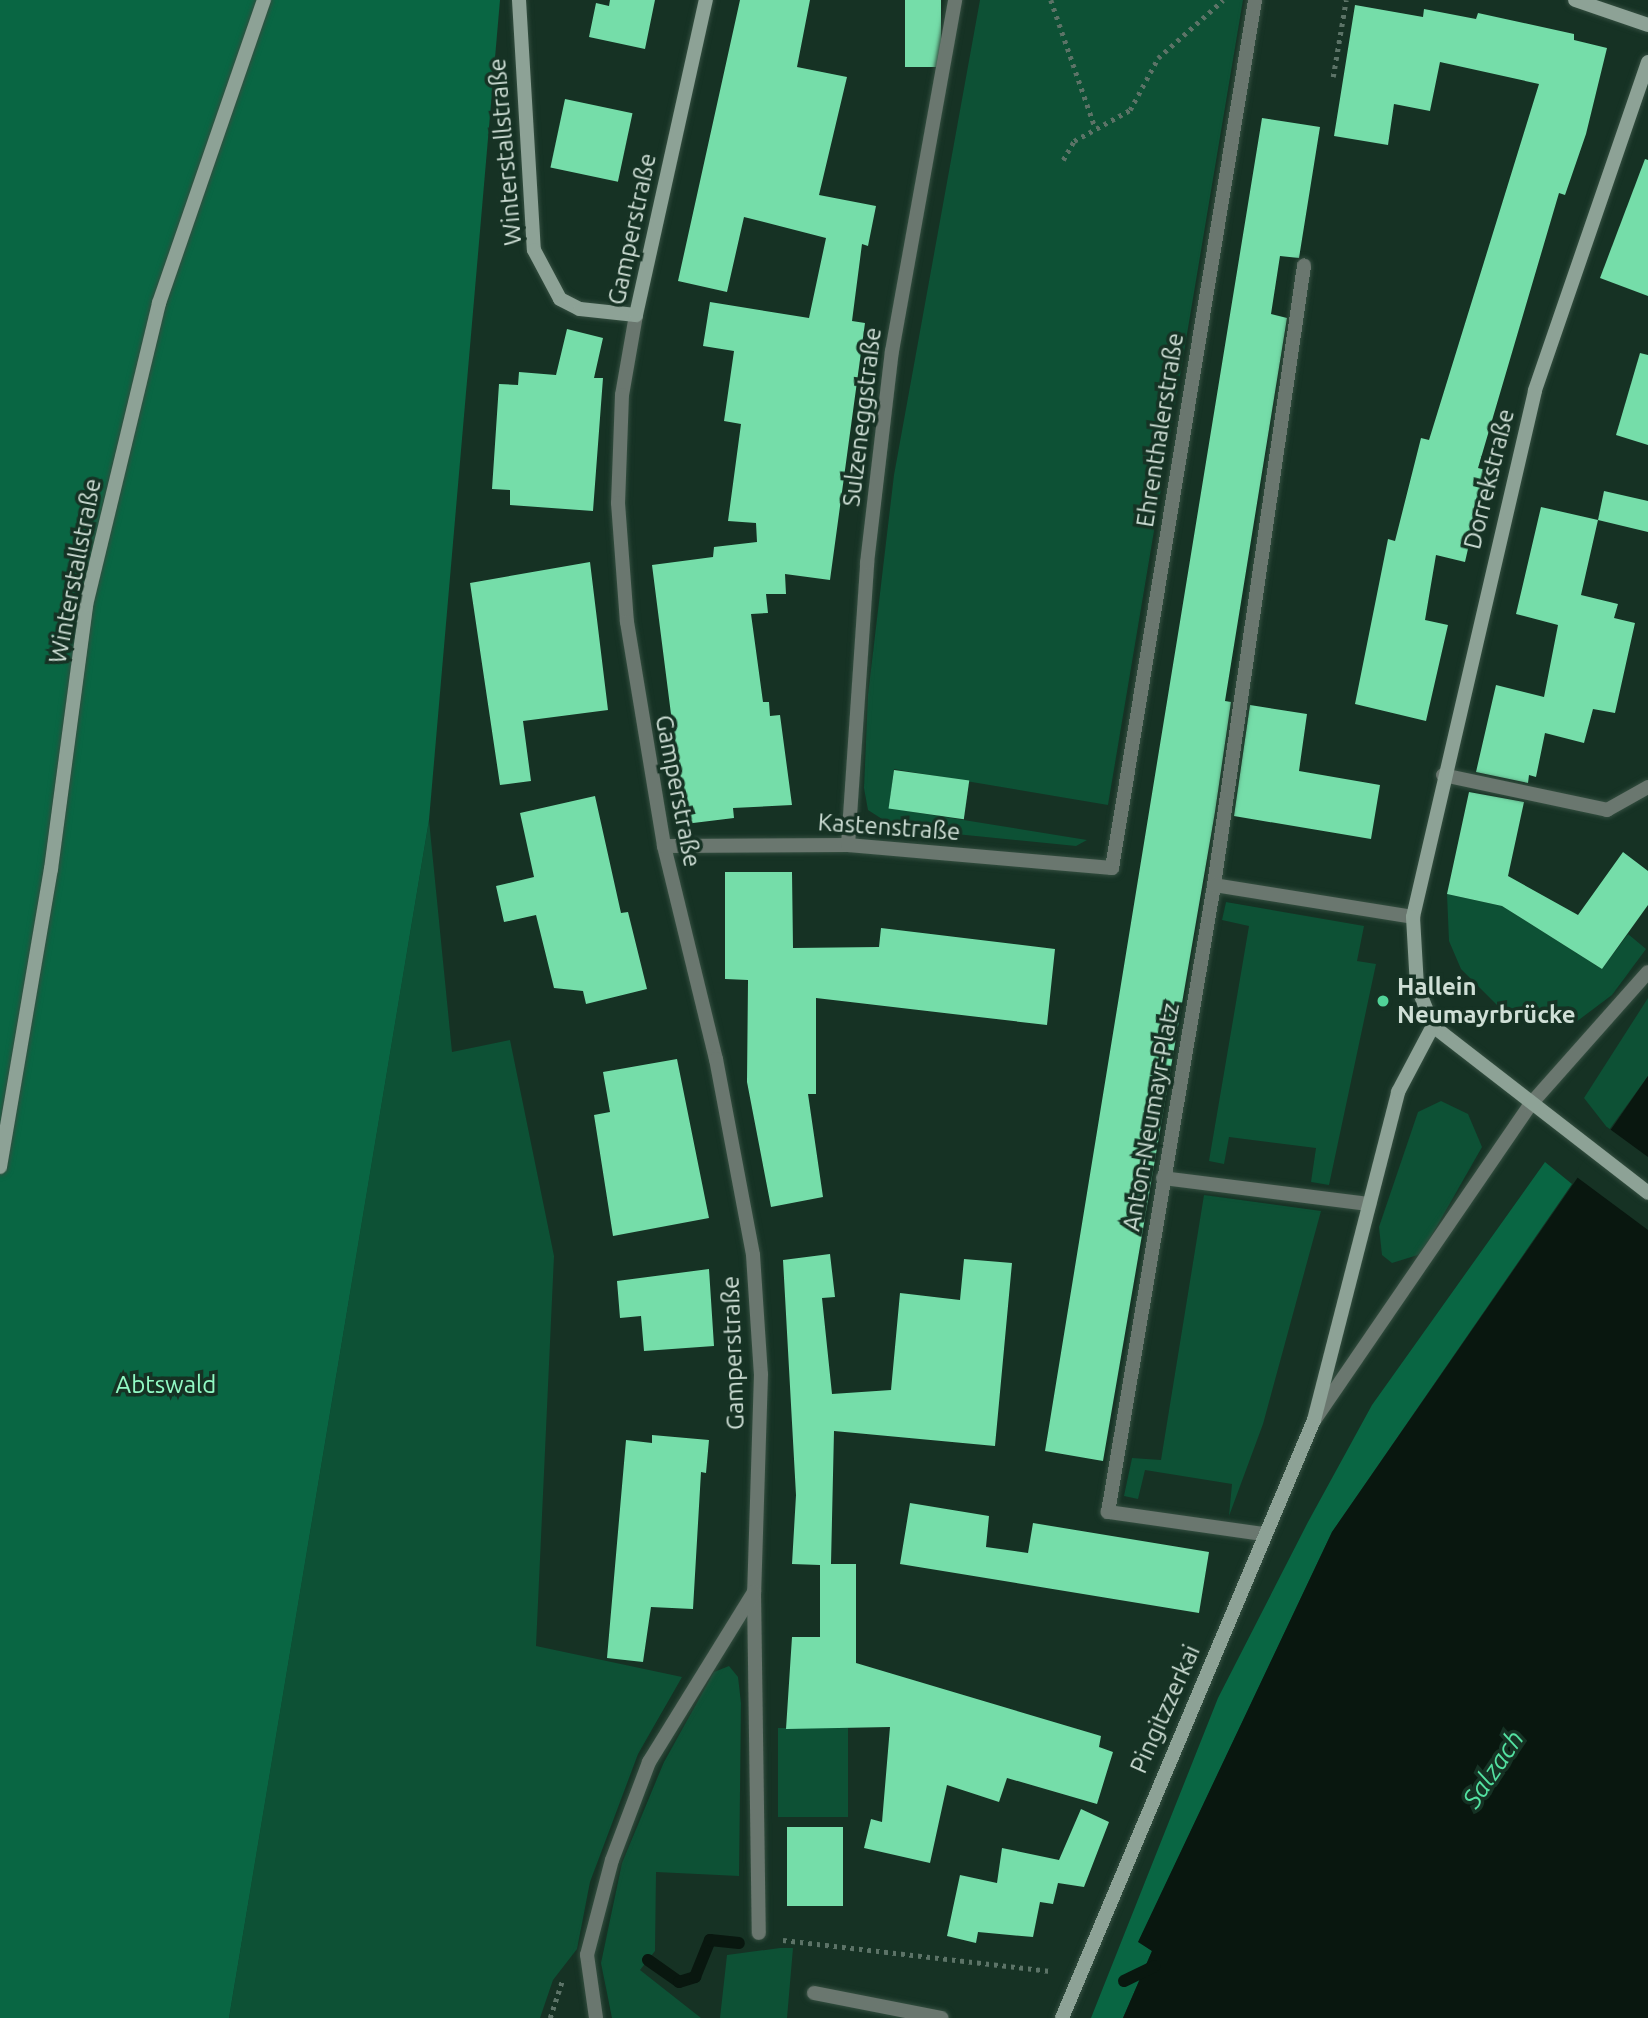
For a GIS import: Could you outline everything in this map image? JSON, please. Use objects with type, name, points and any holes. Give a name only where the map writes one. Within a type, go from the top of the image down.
[{"type":"street","name":"Winterstallstraße","points":[[0,1167],[51,869],[86,605],[159,303],[264,0]]},
{"type":"street","name":"Winterstallstraße","points":[[519,0],[534,250],[560,299],[580,310],[636,315]]},
{"type":"street","name":"Gamperstraße","points":[[706,0],[636,315],[622,395],[618,503],[639,714],[664,846],[716,1059],[753,1255],[761,1374],[754,1592],[759,1933]]},
{"type":"street","name":"Sulzeneggstraße","points":[[848,845],[866,576],[892,351],[955,0]]},
{"type":"street","name":"Ehrenthalerstraße","points":[[1112,868],[1255,0]]},
{"type":"street","points":[[1575,0],[1648,25]]},
{"type":"street","name":"Dorrekstraße","points":[[1413,917],[1443,775],[1535,391],[1648,62]]},
{"type":"street","name":"Anton-Neumayr-Platz","points":[[1263,1534],[1108,1512],[1214,885],[1304,266]]},
{"type":"street","points":[[1443,775],[1606,810],[1648,787]]},
{"type":"street","name":"Kastenstraße","points":[[664,846],[848,845],[1112,868]]},
{"type":"street","points":[[1214,885],[1413,917],[1417,986],[1433,1026],[1529,1106],[1648,1194]]},
{"type":"street","points":[[1314,1420],[1529,1106],[1648,972]]},
{"type":"street","points":[[1314,1420],[1398,1092],[1433,1026]]},
{"type":"street","points":[[1163,1178],[1369,1204]]},
{"type":"street","name":"Pingitzzerkai","points":[[1062,2018],[1077,1974],[1314,1420]]},
{"type":"street","name":"Gamperstraße","points":[[596,2018],[587,1955],[612,1860],[649,1762],[754,1592]]},
{"type":"street","points":[[814,1993],[942,2018]]},
{"type":"path","points":[[1051,0],[1095,127]]},
{"type":"path","points":[[1063,160],[1095,127],[1129,110],[1158,58],[1223,0]]},
{"type":"path","points":[[1333,77],[1346,0]]},
{"type":"path","points":[[759,1933],[1077,1974]]},
{"type":"green space","name":"Abtswald","points":[[0,0],[500,0],[429,820],[229,2018],[0,2018]]},
{"type":"green space","points":[[980,0],[1243,0],[1108,805],[894,769],[889,808],[1087,840],[1076,846],[896,828],[868,810],[864,788],[868,695],[894,475]]},
{"type":"green space","points":[[429,820],[452,1052],[510,1040],[554,1256],[536,1646],[682,1677],[638,1754],[590,1882],[577,1949],[553,1980],[540,2018],[229,2018]]},
{"type":"green space","points":[[1447,894],[1502,906],[1602,969],[1628,934],[1646,949],[1612,995],[1576,1022],[1562,1015],[1523,1016],[1498,1006],[1461,969],[1449,941]]},
{"type":"green space","points":[[1226,902],[1364,926],[1357,961],[1376,964],[1329,1185],[1311,1182],[1316,1148],[1229,1137],[1224,1164],[1209,1161],[1249,926],[1222,920]]},
{"type":"green space","points":[[1648,998],[1648,1076],[1609,1130],[1584,1098]]},
{"type":"green space","points":[[1441,1101],[1468,1114],[1482,1147],[1421,1254],[1392,1263],[1382,1255],[1379,1227],[1418,1112]]},
{"type":"green space","points":[[1545,1162],[1572,1184],[1332,1532],[1139,1941],[1152,1951],[1123,2018],[1091,2018],[1218,1698],[1308,1522],[1372,1405]]},
{"type":"green space","points":[[1204,1195],[1321,1211],[1263,1424],[1229,1516],[1232,1484],[1145,1470],[1138,1499],[1124,1496],[1132,1458],[1161,1460]]},
{"type":"green space","points":[[729,1666],[738,1677],[741,1703],[739,1876],[656,1872],[655,1951],[640,1970],[701,2018],[612,2018],[601,1963],[622,1863],[664,1762],[714,1672]]},
{"type":"green space","points":[[778,1728],[848,1728],[848,1817],[778,1817]]},
{"type":"green space","points":[[793,1948],[787,2018],[720,2018],[727,1955]]},
{"type":"water","name":"Salzach","points":[[1648,1076],[1648,2018],[1123,2018],[1152,1951],[1138,1942],[1332,1532]]},
{"type":"pier","points":[[1607,1127],[1648,1157],[1648,1230],[1574,1175]]},
{"type":"building","points":[[610,0],[655,0],[645,49],[589,37],[596,3],[609,6]]},
{"type":"building","points":[[740,0],[810,0],[797,67],[847,77],[819,195],[876,206],[868,246],[862,244],[852,321],[865,323],[830,580],[785,574],[786,594],[766,594],[768,613],[751,614],[763,702],[769,702],[770,716],[780,715],[792,805],[733,808],[734,818],[685,824],[652,565],[713,557],[714,547],[757,542],[756,523],[728,521],[741,424],[724,421],[734,351],[703,346],[710,302],[809,318],[826,238],[744,217],[727,292],[678,281]]},
{"type":"building","points":[[905,0],[941,0],[941,67],[905,67]]},
{"type":"building","points":[[1355,5],[1423,17],[1424,9],[1476,19],[1478,13],[1574,34],[1574,40],[1607,48],[1586,134],[1565,195],[1559,193],[1478,468],[1486,470],[1465,562],[1436,555],[1425,620],[1448,625],[1426,721],[1355,704],[1388,539],[1395,541],[1421,438],[1429,440],[1539,84],[1440,62],[1430,111],[1394,104],[1388,145],[1334,136]]},
{"type":"building","points":[[565,99],[632,113],[618,182],[550,167]]},
{"type":"building","points":[[1262,118],[1320,127],[1299,258],[1280,256],[1271,314],[1287,318],[1225,701],[1231,702],[1215,812],[1103,1461],[1045,1451]]},
{"type":"building","points":[[1645,159],[1648,160],[1648,296],[1600,278]]},
{"type":"building","points":[[567,329],[603,338],[594,378],[603,378],[593,511],[510,505],[510,490],[492,489],[499,384],[518,385],[519,372],[556,375]]},
{"type":"building","points":[[1640,353],[1648,355],[1648,445],[1616,435]]},
{"type":"building","points":[[1604,491],[1648,501],[1648,532],[1598,520]]},
{"type":"building","points":[[1541,507],[1598,520],[1581,595],[1618,604],[1614,618],[1635,623],[1615,713],[1593,709],[1584,743],[1545,733],[1536,777],[1529,775],[1528,783],[1476,772],[1496,685],[1544,697],[1558,625],[1516,614]]},
{"type":"building","points":[[590,562],[608,710],[523,721],[531,781],[500,785],[470,583]]},
{"type":"building","points":[[1250,705],[1307,714],[1299,771],[1380,785],[1371,839],[1234,816]]},
{"type":"building","points":[[894,770],[969,781],[964,819],[889,809]]},
{"type":"building","points":[[1469,792],[1524,802],[1508,876],[1578,915],[1623,852],[1648,871],[1648,905],[1602,969],[1502,906],[1447,894]]},
{"type":"building","points":[[595,796],[621,913],[628,912],[647,989],[586,1004],[583,991],[554,988],[536,915],[504,922],[496,886],[534,877],[520,813]]},
{"type":"building","points":[[725,872],[792,872],[793,948],[879,947],[881,928],[1055,949],[1047,1025],[816,998],[816,1094],[808,1094],[823,1197],[771,1207],[747,1082],[748,980],[725,979]]},
{"type":"building","points":[[677,1059],[709,1218],[613,1236],[594,1115],[610,1112],[603,1072]]},
{"type":"building","points":[[830,1254],[835,1297],[822,1298],[832,1394],[891,1390],[900,1293],[960,1300],[964,1259],[1012,1263],[995,1446],[834,1431],[831,1564],[856,1564],[856,1663],[1101,1736],[1099,1747],[1113,1752],[1097,1804],[1007,1778],[999,1802],[947,1785],[930,1863],[864,1848],[871,1819],[882,1822],[890,1727],[786,1729],[792,1637],[820,1637],[820,1565],[792,1564],[796,1495],[783,1260]]},
{"type":"building","points":[[709,1269],[714,1346],[644,1351],[641,1316],[620,1318],[617,1281]]},
{"type":"building","points":[[652,1435],[709,1440],[706,1473],[701,1472],[693,1609],[651,1607],[643,1662],[607,1658],[626,1440],[652,1443]]},
{"type":"building","points":[[910,1503],[989,1516],[986,1547],[1028,1553],[1033,1523],[1209,1552],[1199,1613],[900,1564]]},
{"type":"building","points":[[1081,1809],[1109,1822],[1084,1887],[1058,1883],[1053,1904],[1040,1902],[1033,1937],[978,1932],[976,1943],[947,1936],[960,1875],[997,1883],[1002,1848],[1059,1860]]},
{"type":"building","points":[[787,1827],[843,1827],[843,1906],[787,1906]]},
{"type":"waterway","points":[[648,1960],[679,1982],[695,1977],[710,1940],[739,1943]]},
{"type":"waterway","points":[[1124,1981],[1155,1966]]},
{"type":"place","name":"Hallein Neumayrbrücke","points":[[1383,1001]]}]
